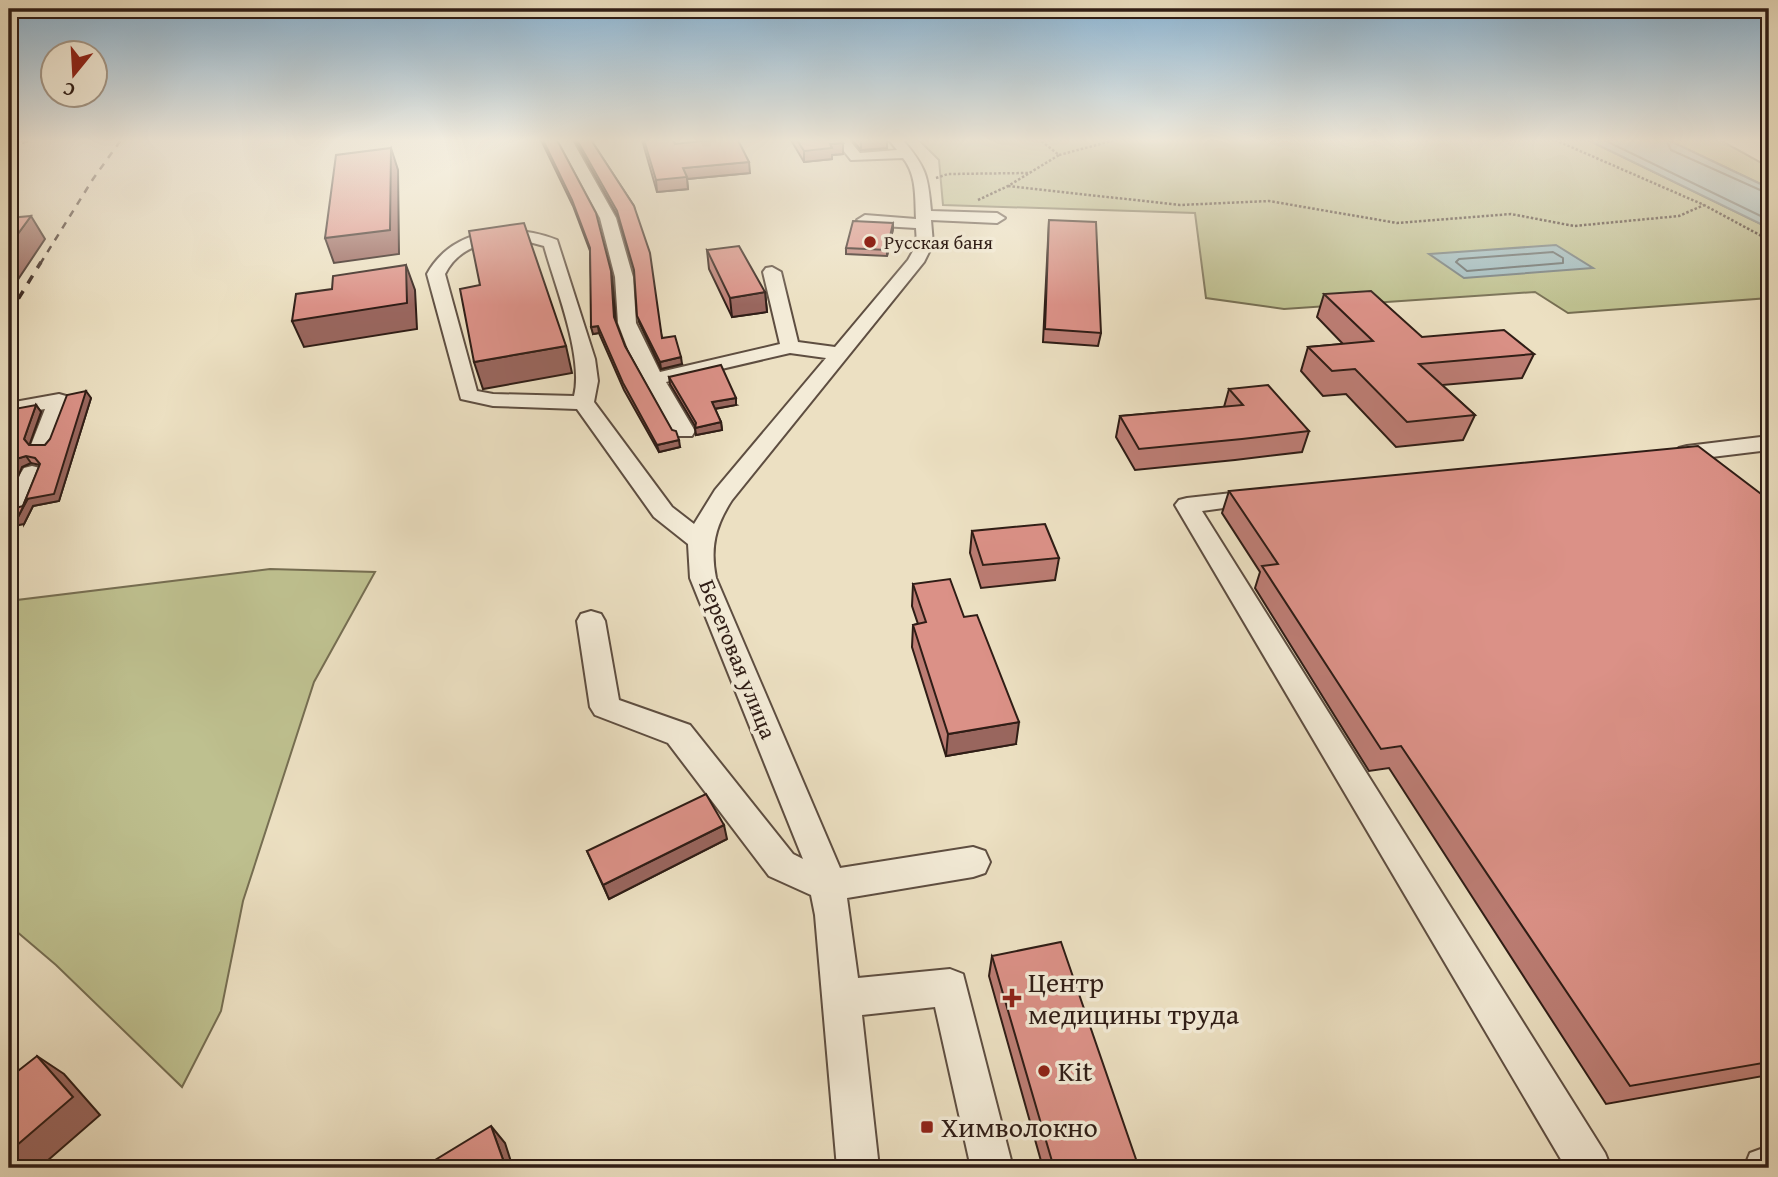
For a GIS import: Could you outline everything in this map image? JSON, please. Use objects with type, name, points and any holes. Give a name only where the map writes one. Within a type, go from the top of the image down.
[{"type":"street","points":[[595,195],[608,218],[624,277],[628,323],[639,352],[684,431]]},
{"type":"street","points":[[583,403],[663,512],[699,540],[710,514],[723,495],[916,262],[925,244],[920,195]]},
{"type":"street","points":[[866,220],[997,218]]},
{"type":"street","points":[[772,272],[790,347]]},
{"type":"street","points":[[9,409],[59,400],[41,445]]},
{"type":"street","points":[[1673,455],[1769,443]]},
{"type":"street","points":[[9,509],[18,507],[32,473]]},
{"type":"street","name":"Береговая улица","points":[[699,540],[703,578],[821,861],[833,915],[858,1168]]},
{"type":"street","points":[[591,621],[605,707],[678,734],[781,865],[827,887],[973,862]]},
{"type":"street","points":[[841,998],[950,987],[992,1168]]},
{"type":"lane","points":[[524,235],[551,243],[585,359],[588,381],[583,403],[492,400],[468,395],[436,274],[444,256],[466,244],[488,238],[524,235]]},
{"type":"lane","points":[[654,379],[790,347],[841,354]]},
{"type":"lane","points":[[1673,455],[1718,477]]},
{"type":"lane","points":[[1284,495],[1187,505],[1590,1168]]},
{"type":"path","points":[[956,217],[960,209],[989,195]]},
{"type":"path","points":[[1089,195],[1181,205],[1269,201],[1397,223],[1511,214],[1574,226],[1679,216],[1704,205]]},
{"type":"path","points":[[1681,195],[1769,240]]},
{"type":"green space","points":[[942,195],[1701,195],[1769,228],[1769,298],[1568,313],[1535,292],[1284,309],[1206,298],[1195,213],[943,205]]},
{"type":"green space","points":[[270,569],[375,572],[314,682],[243,901],[221,1011],[182,1087],[56,965],[9,925],[9,601]]},
{"type":"water","points":[[1701,195],[1769,195],[1769,228]]},
{"type":"water","points":[[1556,245],[1593,268],[1464,278],[1429,254]]},
{"type":"building","points":[[331,195],[390,195],[390,230],[325,238]]},
{"type":"building","points":[[570,195],[586,195],[596,213],[611,271],[614,317],[625,346],[679,440],[657,445],[623,383],[598,326],[591,327],[590,248]]},
{"type":"building","points":[[608,195],[627,195],[634,206],[650,253],[662,338],[675,336],[681,357],[660,362],[637,316],[634,270],[617,211]]},
{"type":"building","points":[[31,216],[9,246],[9,218]]},
{"type":"building","points":[[1049,220],[1096,222],[1101,333],[1045,329]]},
{"type":"building","name":"Русская баня","points":[[853,221],[893,223],[887,250],[846,248]]},
{"type":"building","points":[[524,223],[566,346],[474,362],[460,289],[480,285],[469,231]]},
{"type":"building","points":[[739,246],[765,292],[730,298],[707,250]]},
{"type":"building","points":[[406,265],[407,303],[292,321],[296,294],[332,289],[333,276]]},
{"type":"building","points":[[1371,291],[1422,337],[1504,330],[1534,354],[1419,364],[1475,415],[1407,422],[1355,369],[1332,371],[1308,347],[1373,341],[1324,294]]},
{"type":"building","points":[[721,365],[736,398],[712,402],[721,422],[695,428],[696,423],[669,377]]},
{"type":"building","points":[[1268,385],[1309,431],[1139,449],[1120,416],[1243,405],[1229,389]]},
{"type":"building","points":[[86,391],[54,494],[27,499],[18,517],[9,519],[9,510],[23,506],[40,464],[35,458],[26,456],[16,459],[9,478],[9,410],[36,405],[24,439],[29,445],[45,445],[50,439],[67,395]]},
{"type":"building","points":[[1698,446],[1769,500],[1769,1062],[1630,1086],[1401,746],[1381,749],[1262,566],[1278,564],[1229,491]]},
{"type":"building","points":[[1045,524],[1059,558],[983,565],[972,531]]},
{"type":"building","points":[[950,579],[964,617],[977,615],[1019,722],[948,734],[913,625],[926,622],[913,584]]},
{"type":"building","points":[[706,794],[724,825],[603,885],[587,851]]},
{"type":"building","points":[[1061,942],[1139,1168],[1054,1168],[992,956]]},
{"type":"building","points":[[37,1056],[73,1097],[9,1152],[9,1078]]},
{"type":"building","points":[[491,1126],[506,1168],[422,1168]]},
{"type":"railway","points":[[40,264],[83,195]]},
{"type":"railway","points":[[9,314],[41,262]]},
{"type":"place","name":"Русская баня","points":[[870,242]]},
{"type":"place","name":"Центр медицины труда","points":[[1012,998]]},
{"type":"place","name":"Kit","points":[[1044,1071]]},
{"type":"place","name":"Химволокно","points":[[927,1127]]}]
